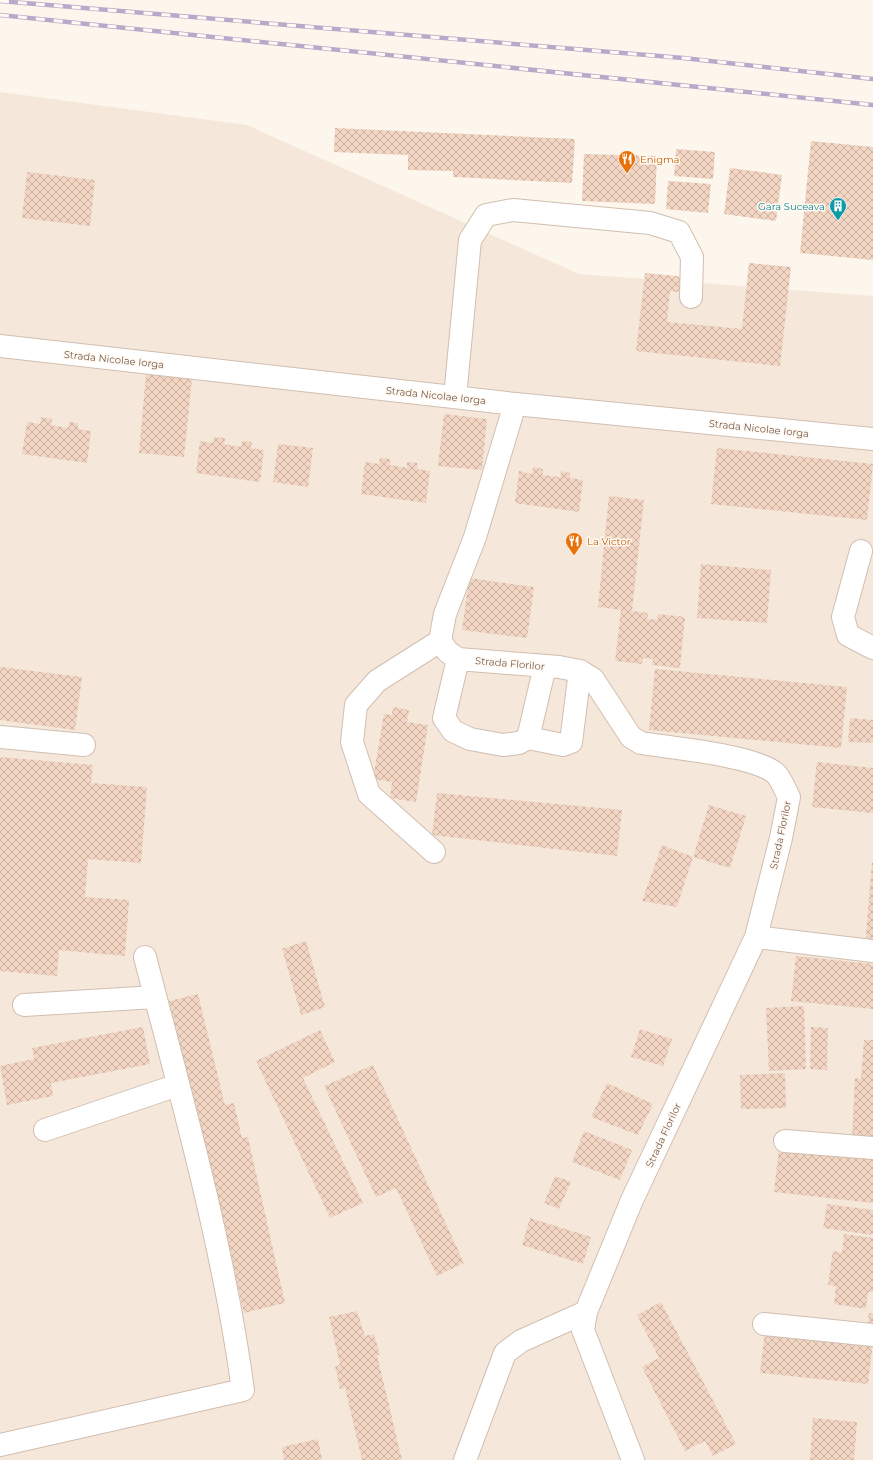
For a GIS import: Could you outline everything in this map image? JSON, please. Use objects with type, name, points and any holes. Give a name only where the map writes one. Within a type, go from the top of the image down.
[{"type":"street","points":[[455,397],[470,240],[486,216],[513,210],[650,223],[679,232],[692,257],[692,297]]},
{"type":"street","name":"Strada Nicolae Iorga","points":[[0,346],[515,404],[873,439]]},
{"type":"street","points":[[515,404],[474,537],[444,614],[440,641],[448,652],[458,659],[444,718],[453,731],[470,739],[503,744],[520,743],[528,738],[563,745],[571,742],[580,671]]},
{"type":"street","points":[[861,550],[843,616],[848,635],[873,648]]},
{"type":"street","points":[[434,852],[369,794],[352,742],[356,705],[377,681],[440,641]]},
{"type":"street","name":"Strada Florilor","points":[[458,659],[544,666],[580,671],[593,679],[631,737],[641,743],[736,758],[763,767],[776,774],[789,797],[781,838],[756,937],[632,1200],[586,1312],[583,1330],[633,1460]]},
{"type":"street","points":[[528,738],[544,666]]},
{"type":"street","points":[[0,737],[84,745]]},
{"type":"street","points":[[756,937],[873,952]]},
{"type":"street","points":[[0,1446],[243,1390],[235,1326],[201,1175],[145,957]]},
{"type":"street","points":[[24,1004],[155,997]]},
{"type":"street","points":[[46,1130],[178,1086]]},
{"type":"street","points":[[786,1141],[873,1148]]},
{"type":"street","points":[[465,1460],[505,1353],[521,1341],[586,1312]]},
{"type":"street","points":[[764,1324],[873,1335]]},
{"type":"shaded area","points":[[0,92],[247,125],[579,274],[873,296],[873,1460],[0,1460]]},
{"type":"building","points":[[335,128],[575,139],[572,183],[453,177],[453,171],[408,170],[408,155],[334,152]]},
{"type":"building","name":"Gara Suceava","points":[[811,141],[873,147],[873,260],[800,253]]},
{"type":"building","points":[[676,149],[715,152],[713,179],[674,176]]},
{"type":"building","points":[[584,154],[657,156],[655,204],[582,201]]},
{"type":"building","points":[[730,168],[782,175],[776,221],[724,214]]},
{"type":"building","points":[[27,172],[95,180],[90,226],[22,218]]},
{"type":"building","points":[[668,181],[711,184],[708,213],[666,209]]},
{"type":"building","points":[[749,263],[791,267],[780,366],[636,351],[645,273],[686,277],[684,293],[670,291],[667,322],[742,329]]},
{"type":"building","points":[[146,374],[192,379],[184,457],[139,453]]},
{"type":"building","points":[[444,414],[487,419],[482,470],[438,466]]},
{"type":"building","points":[[41,417],[52,419],[51,425],[68,428],[69,422],[78,423],[78,429],[91,431],[87,463],[22,454],[27,422],[40,424]]},
{"type":"building","points":[[214,437],[225,438],[224,444],[241,447],[242,441],[252,442],[251,448],[264,450],[260,482],[196,473],[200,441],[213,443]]},
{"type":"building","points":[[278,444],[313,448],[308,487],[273,482]]},
{"type":"building","points":[[717,448],[873,464],[867,520],[711,504]]},
{"type":"building","points":[[380,458],[390,459],[390,465],[407,468],[407,462],[417,463],[417,469],[430,471],[426,503],[361,494],[365,462],[379,464]]},
{"type":"building","points":[[533,467],[543,469],[543,475],[560,477],[561,471],[570,473],[570,478],[583,480],[579,512],[515,503],[519,471],[532,474]]},
{"type":"building","points":[[609,496],[644,500],[632,611],[648,613],[647,619],[657,620],[658,614],[685,617],[680,668],[652,665],[653,659],[643,658],[642,664],[615,661],[621,610],[598,607]]},
{"type":"building","points":[[701,564],[771,570],[767,623],[697,618]]},
{"type":"building","points":[[469,578],[534,587],[527,638],[462,630]]},
{"type":"building","points":[[0,667],[82,677],[75,730],[0,720]]},
{"type":"building","points":[[655,669],[847,687],[841,748],[649,730]]},
{"type":"building","points":[[393,707],[409,710],[407,722],[428,725],[416,802],[390,798],[392,782],[373,779],[384,714],[392,715]]},
{"type":"building","points":[[850,718],[873,720],[873,743],[848,742]]},
{"type":"building","points":[[0,757],[93,765],[91,783],[147,787],[141,863],[88,859],[85,897],[129,900],[125,956],[59,950],[57,976],[0,971]]},
{"type":"building","points":[[817,762],[873,768],[873,813],[812,807]]},
{"type":"building","points":[[437,793],[622,810],[617,856],[432,835]]},
{"type":"building","points":[[709,805],[746,816],[730,868],[693,857]]},
{"type":"building","points":[[662,845],[693,857],[677,907],[642,901]]},
{"type":"building","points":[[873,863],[873,947],[865,946]]},
{"type":"building","points":[[306,941],[325,1007],[301,1015],[282,949]]},
{"type":"building","points":[[796,956],[873,964],[873,1009],[791,1001]]},
{"type":"building","points":[[198,994],[225,1105],[234,1103],[242,1138],[248,1137],[285,1303],[244,1313],[169,1001]]},
{"type":"building","points":[[804,1006],[806,1069],[769,1071],[766,1008]]},
{"type":"building","points":[[143,1027],[150,1064],[51,1083],[53,1096],[7,1105],[0,1066],[34,1059],[32,1048]]},
{"type":"building","points":[[811,1027],[828,1028],[827,1070],[810,1069]]},
{"type":"building","points":[[640,1029],[672,1039],[663,1066],[631,1057]]},
{"type":"building","points":[[320,1030],[335,1062],[303,1078],[363,1203],[330,1218],[256,1061]]},
{"type":"building","points":[[864,1040],[873,1040],[873,1139],[852,1138],[855,1078],[861,1079]]},
{"type":"building","points":[[373,1065],[464,1263],[437,1276],[396,1188],[376,1197],[324,1086]]},
{"type":"building","points":[[785,1073],[786,1108],[741,1109],[740,1075]]},
{"type":"building","points":[[607,1083],[653,1104],[638,1135],[591,1117]]},
{"type":"building","points":[[584,1131],[632,1150],[620,1180],[572,1162]]},
{"type":"building","points":[[779,1148],[873,1158],[873,1203],[774,1192]]},
{"type":"building","points":[[555,1176],[571,1182],[559,1209],[544,1203]]},
{"type":"building","points":[[827,1204],[873,1210],[873,1235],[823,1228]]},
{"type":"building","points":[[530,1218],[591,1237],[583,1264],[522,1245]]},
{"type":"building","points":[[844,1234],[873,1238],[873,1292],[868,1292],[866,1309],[834,1304],[836,1286],[828,1285],[833,1251],[842,1253]]},
{"type":"building","points":[[661,1302],[736,1444],[713,1456],[705,1441],[685,1451],[642,1367],[659,1358],[637,1315]]},
{"type":"building","points":[[357,1311],[365,1336],[374,1334],[380,1355],[377,1355],[402,1460],[362,1460],[345,1388],[340,1389],[335,1366],[340,1365],[329,1317]]},
{"type":"building","points":[[869,1313],[873,1313],[873,1329],[867,1328]]},
{"type":"building","points":[[765,1331],[873,1342],[868,1384],[760,1373]]},
{"type":"building","points":[[813,1418],[857,1422],[854,1460],[810,1460]]},
{"type":"building","points":[[318,1439],[322,1460],[284,1460],[282,1447]]},
{"type":"railway","points":[[0,1],[683,58],[873,79]]},
{"type":"railway","points":[[0,15],[873,105]]},
{"type":"place","name":"Enigma","points":[[627,174]]},
{"type":"place","name":"Gara Suceava","points":[[838,221]]},
{"type":"place","name":"La Victor","points":[[574,556]]}]
